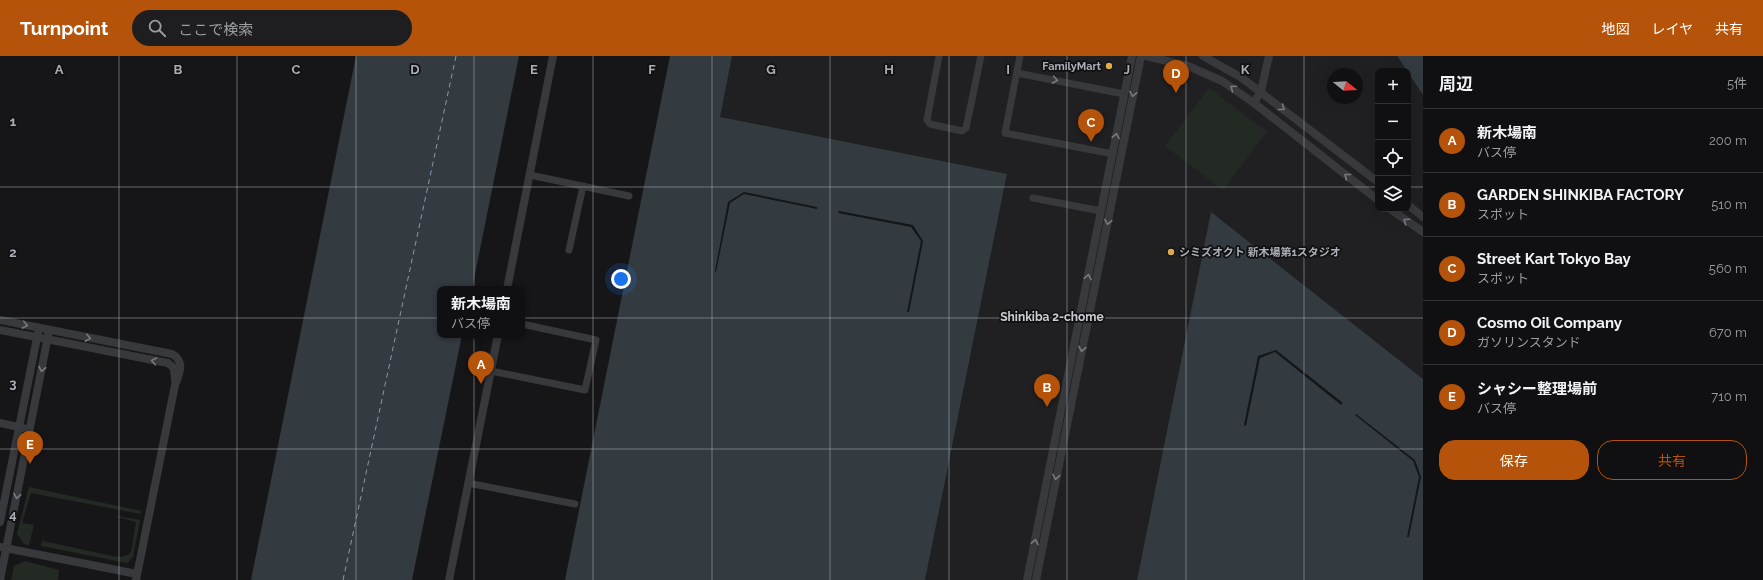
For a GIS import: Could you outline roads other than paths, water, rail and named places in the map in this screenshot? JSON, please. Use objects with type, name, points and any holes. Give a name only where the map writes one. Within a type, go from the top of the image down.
[{"type":"street","points":[[508,286],[553,56]]},
{"type":"street","points":[[939,56],[927,120],[930,124],[962,131],[966,128],[981,56]]},
{"type":"street","points":[[1020,56],[1005,133],[1112,154]]},
{"type":"street","points":[[1088,295],[1101,211],[1132,56]]},
{"type":"street","points":[[1036,580],[1044,518],[1088,295],[1141,56]]},
{"type":"street","points":[[1146,56],[1188,66],[1222,81],[1254,103],[1375,198]]},
{"type":"street","points":[[1203,56],[1226,68],[1261,91],[1375,180]]},
{"type":"street","points":[[1254,103],[1261,91],[1269,56]]},
{"type":"street","points":[[1017,73],[1124,94]]},
{"type":"street","points":[[530,175],[629,196]]},
{"type":"street","points":[[569,250],[583,186]]},
{"type":"street","points":[[1033,198],[1101,211]]},
{"type":"street","points":[[1411,207],[1423,217]]},
{"type":"street","points":[[1394,212],[1423,232]]},
{"type":"street","points":[[0,320],[172,354],[178,357],[180,361],[179,375],[175,385],[137,577],[3,548]]},
{"type":"street","points":[[491,370],[585,390],[596,340],[525,325]]},
{"type":"street","points":[[0,522],[39,328]]},
{"type":"street","points":[[0,330],[168,363],[174,368],[175,385]]},
{"type":"street","points":[[0,580],[3,548],[30,430],[50,330]]},
{"type":"street","points":[[449,580],[497,338]]},
{"type":"street","points":[[0,424],[30,430]]},
{"type":"street","points":[[468,483],[575,504]]},
{"type":"street","points":[[1027,580],[1044,518]]},
{"type":"place","name":"FamilyMart","points":[[1109,66]]},
{"type":"place","name":"Cosmo Oil Company","points":[[1176,93]]},
{"type":"place","name":"Street Kart Tokyo Bay","points":[[1091,142]]},
{"type":"place","name":"シミズオクト 新木場第1スタジオ","points":[[1171,252]]},
{"type":"place","name":"新木場南","points":[[481,384]]},
{"type":"place","name":"GARDEN SHINKIBA FACTORY","points":[[1047,407]]},
{"type":"place","name":"シャシー整理場前","points":[[30,464]]},
{"type":"district","name":"Shinkiba 2-chome","points":[[1052,317]]}]
